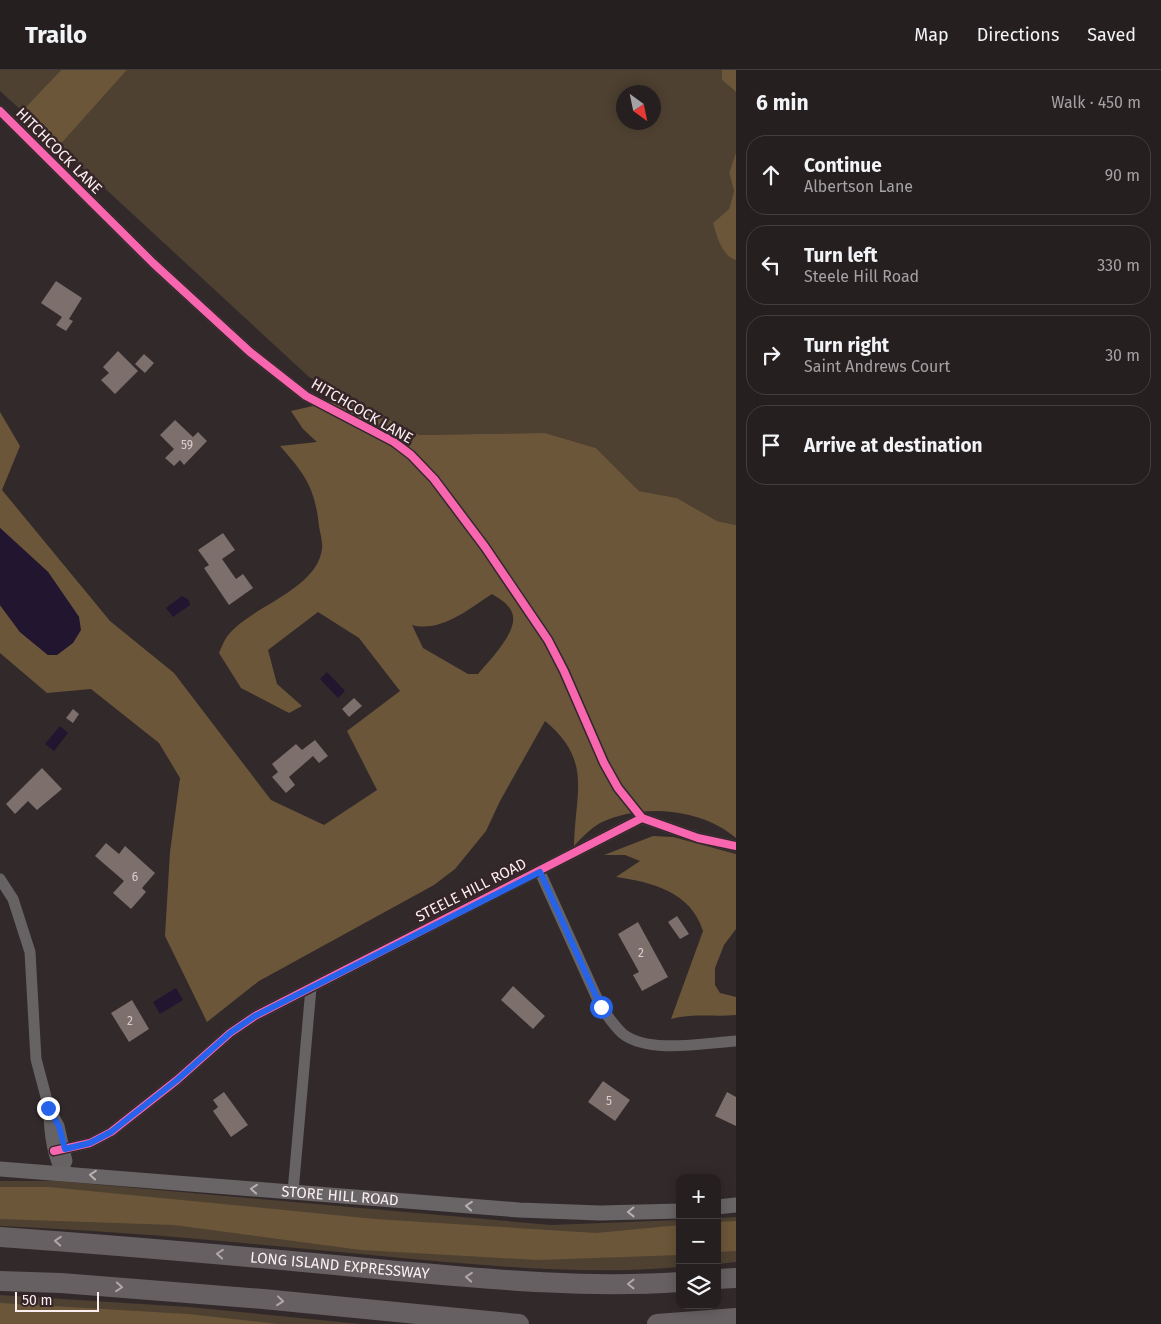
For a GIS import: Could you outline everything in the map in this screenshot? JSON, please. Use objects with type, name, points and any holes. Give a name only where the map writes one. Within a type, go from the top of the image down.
[{"type":"highway","name":"LONG ISLAND EXPRESSWAY","points":[[0,1237],[164,1249],[494,1279],[575,1284],[676,1282]]},
{"type":"highway","points":[[721,1279],[736,1278]]},
{"type":"highway","points":[[0,1280],[263,1299],[519,1324]]},
{"type":"highway","points":[[657,1324],[736,1318]]},
{"type":"main road","name":"STORE HILL ROAD","points":[[0,1169],[552,1212],[676,1211]]},
{"type":"main road","points":[[721,1207],[736,1205]]},
{"type":"street","name":"HITCHCOCK LANE","points":[[0,111],[146,256],[250,352],[306,396],[394,442],[411,455],[434,480],[485,547],[548,640],[564,671],[604,763],[618,788],[642,818]]},
{"type":"street","points":[[642,818],[698,838],[736,846]]},
{"type":"street","name":"STEELE HILL ROAD","points":[[59,1150],[90,1143],[111,1132],[177,1080],[230,1033],[255,1016],[540,872],[642,818]]},
{"type":"street","points":[[540,872],[601,1007],[611,1022],[623,1034],[634,1040],[661,1046],[736,1041]]},
{"type":"street","points":[[0,879],[13,899],[30,952],[36,1059],[48,1108],[59,1126],[59,1150],[67,1161],[62,1173]]},
{"type":"street","points":[[293,1192],[311,988]]},
{"type":"shaded area","points":[[0,70],[61,70],[22,111],[0,91]]},
{"type":"shaded area","points":[[61,70],[127,70],[59,146],[22,111]]},
{"type":"shaded area","points":[[127,70],[722,70],[722,80],[736,92],[736,152],[729,173],[734,191],[729,209],[714,223],[724,250],[731,258],[736,260],[736,525],[717,521],[677,498],[639,491],[596,448],[545,433],[419,435],[309,377],[59,146]]},
{"type":"shaded area","points":[[722,70],[736,70],[736,92],[722,80]]},
{"type":"shaded area","points":[[736,152],[736,260],[731,258],[724,250],[718,240],[713,223],[729,209],[734,191],[729,173]]},
{"type":"shaded area","points":[[348,398],[419,435],[545,433],[596,448],[639,491],[677,498],[717,521],[736,525],[736,838],[706,820],[670,812],[652,811],[616,817],[600,823],[586,833],[574,846],[578,793],[576,764],[570,750],[560,736],[545,721],[500,801],[486,831],[455,869],[434,885],[259,981],[207,1022],[165,936],[170,852],[180,778],[159,743],[91,689],[47,693],[0,653],[0,605],[20,632],[48,655],[79,617],[48,572],[0,528],[0,412],[20,446],[2,490],[110,621],[174,673],[271,800],[324,825],[377,790],[347,731],[400,691],[359,638],[318,612],[268,650],[277,684],[302,706],[289,713],[241,688],[219,653],[227,637],[240,623],[297,586],[318,563],[322,549],[322,540],[315,501],[302,474],[280,446],[317,442],[303,429],[291,411]],"holes":[[[492,594],[510,609],[513,623],[501,647],[478,674],[468,674],[423,648],[412,625],[423,627],[444,623],[464,613]]]},
{"type":"shaded area","points":[[0,528],[48,572],[79,617],[81,630],[73,643],[57,655],[48,655],[20,632],[0,605]]},
{"type":"shaded area","points":[[182,596],[189,600],[190,605],[173,617],[166,608]]},
{"type":"shaded area","points":[[327,672],[345,691],[338,698],[320,679]]},
{"type":"shaded area","points":[[60,726],[68,733],[54,751],[45,744]]},
{"type":"shaded area","points":[[653,836],[673,837],[736,854],[736,929],[724,945],[715,968],[715,985],[720,993],[736,997],[736,1015],[695,1016],[671,1019],[703,931],[697,918],[680,898],[656,886],[616,877],[640,861],[625,855],[604,855]]},
{"type":"shaded area","points":[[176,988],[183,1000],[160,1014],[153,1002]]},
{"type":"shaded area","points":[[0,1181],[58,1181],[551,1225],[676,1220],[676,1267],[605,1270],[530,1268],[143,1235],[0,1226]]},
{"type":"shaded area","points":[[0,1187],[49,1187],[375,1219],[596,1233],[676,1225],[676,1255],[538,1260],[361,1250],[174,1225],[0,1219]]},
{"type":"shaded area","points":[[736,1217],[736,1262],[721,1264],[721,1218]]},
{"type":"shaded area","points":[[736,1221],[736,1251],[721,1252],[721,1222]]},
{"type":"shaded area","points":[[0,1295],[189,1307],[361,1324],[0,1324]]},
{"type":"shaded area","points":[[0,1303],[188,1314],[278,1324],[0,1324]]},
{"type":"building","points":[[56,281],[82,298],[69,319],[73,321],[66,331],[56,325],[62,317],[41,303]]},
{"type":"building","points":[[118,351],[138,371],[115,394],[101,380],[109,373],[103,367]]},
{"type":"building","points":[[144,354],[154,363],[145,373],[135,364]]},
{"type":"building","points":[[175,420],[193,437],[198,432],[207,441],[184,465],[180,460],[174,466],[165,458],[174,449],[160,435]]},
{"type":"building","points":[[223,533],[235,550],[222,559],[236,579],[243,574],[253,588],[229,605],[204,568],[209,565],[198,550]]},
{"type":"building","points":[[354,698],[362,706],[349,717],[342,709]]},
{"type":"building","points":[[73,709],[79,714],[73,723],[66,718]]},
{"type":"building","points":[[315,740],[328,756],[319,763],[313,756],[289,777],[295,785],[286,793],[272,777],[278,772],[272,764],[296,744],[302,750]]},
{"type":"building","points":[[42,768],[62,789],[37,810],[28,801],[15,814],[6,804]]},
{"type":"building","points":[[106,843],[119,854],[125,846],[155,873],[142,888],[146,892],[131,909],[113,893],[124,881],[95,856]]},
{"type":"building","points":[[677,916],[689,934],[680,939],[668,922]]},
{"type":"building","points":[[638,922],[668,977],[642,991],[633,975],[639,972],[618,934]]},
{"type":"building","points":[[513,986],[545,1016],[533,1029],[501,1000]]},
{"type":"building","points":[[132,1000],[149,1029],[129,1042],[111,1013]]},
{"type":"building","points":[[603,1081],[630,1100],[615,1121],[588,1102]]},
{"type":"building","points":[[224,1092],[248,1125],[231,1137],[213,1111],[218,1107],[213,1100]]},
{"type":"building","points":[[727,1092],[736,1097],[736,1126],[715,1116]]},
{"type":"cycle path","points":[[0,111],[153,263],[250,352],[306,396],[394,442],[411,455],[434,479],[485,547],[548,640],[564,671],[604,763],[618,788],[642,818],[698,838],[736,846]]},
{"type":"cycle path","points":[[54,1151],[90,1143],[111,1132],[177,1080],[230,1033],[255,1016],[642,818]]},
{"type":"route","points":[[48,1108],[59,1126],[65,1149],[90,1143],[111,1132],[128,1119],[177,1080],[230,1033],[255,1016],[540,872],[601,1007]]}]
